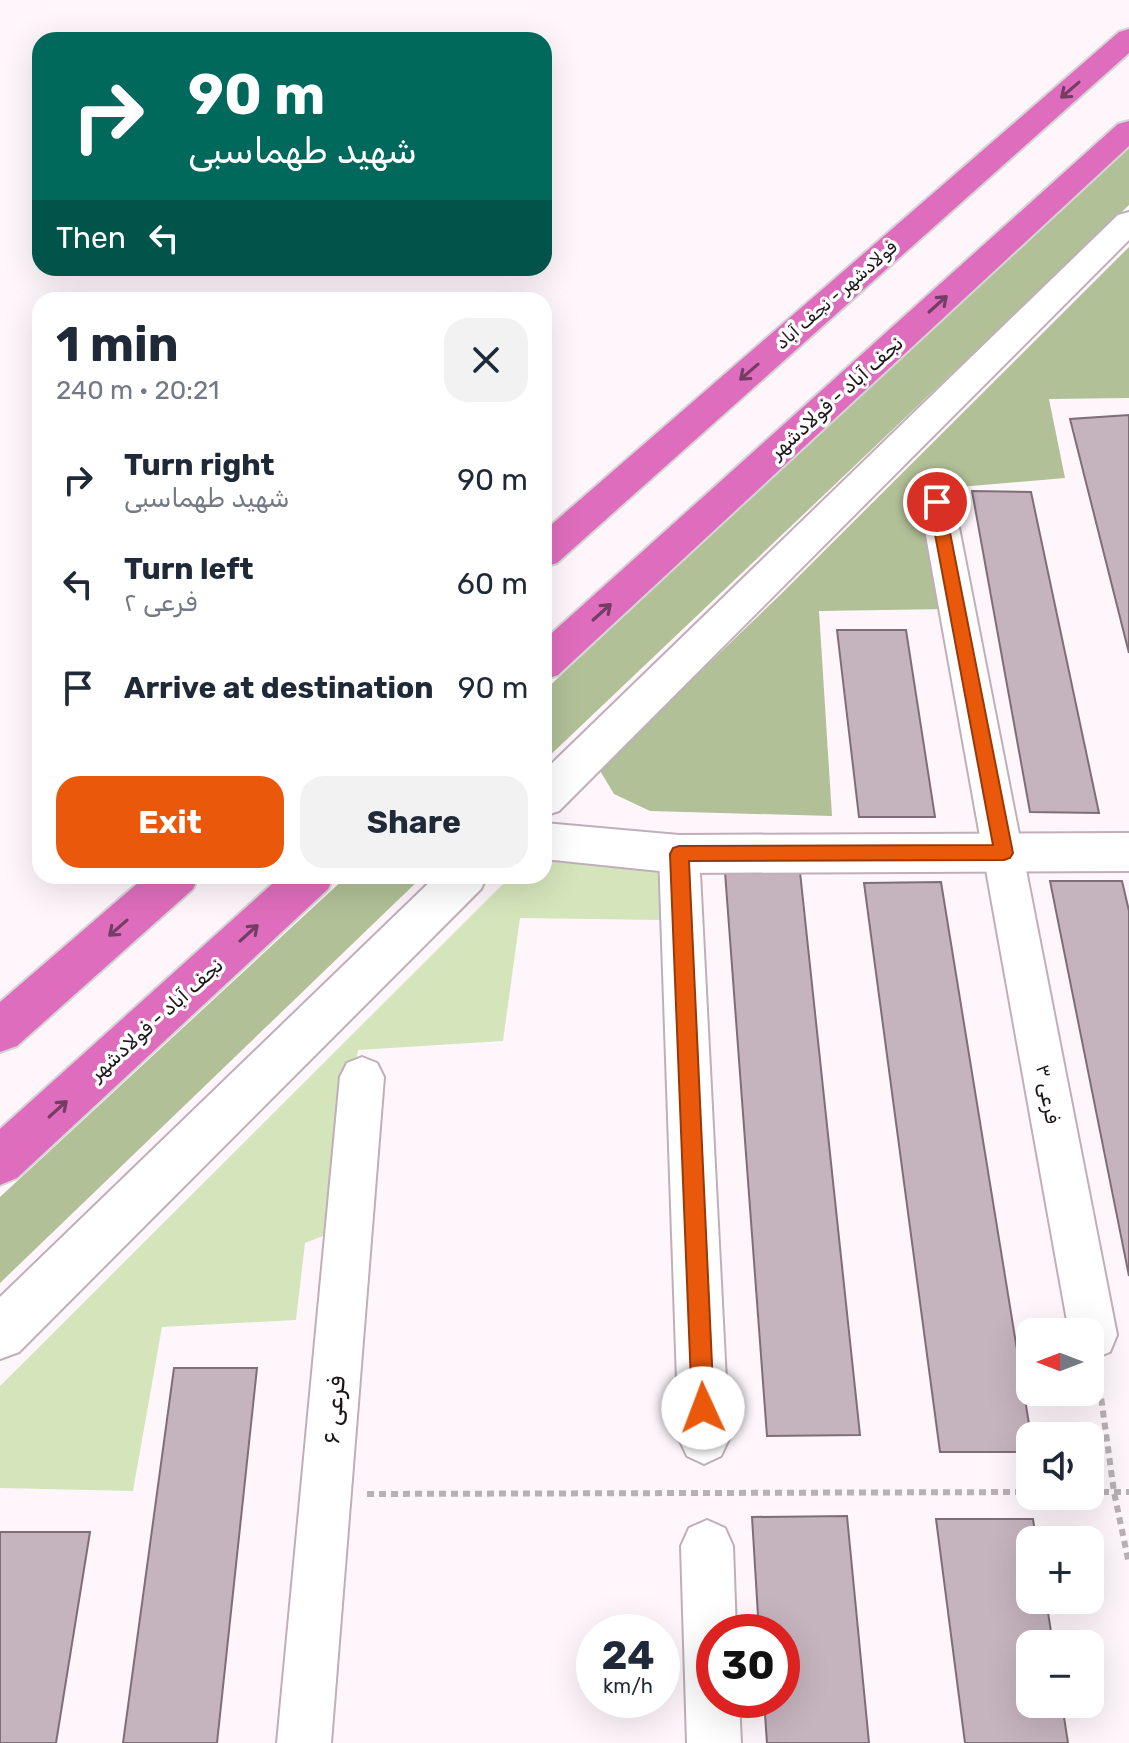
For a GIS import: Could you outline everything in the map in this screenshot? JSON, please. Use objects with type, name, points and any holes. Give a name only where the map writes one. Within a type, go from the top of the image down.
[{"type":"highway","name":"فولادشهر - نجف آباد","points":[[552,546],[1129,38]]},
{"type":"highway","name":"نجف آباد - فولادشهر","points":[[552,657],[1129,130]]},
{"type":"highway","points":[[0,1031],[168,884]]},
{"type":"highway","name":"نجف آباد - فولادشهر","points":[[0,1161],[303,884]]},
{"type":"street","points":[[552,790],[1129,222]]},
{"type":"street","name":"فرعی ۳","points":[[937,502],[1090,1318]]},
{"type":"street","points":[[552,842],[679,854],[1129,852]]},
{"type":"street","points":[[679,854],[704,1439]]},
{"type":"street","points":[[0,1333],[457,884]]},
{"type":"street","name":"فرعی ۶","points":[[304,1743],[362,1077]]},
{"type":"street","points":[[707,1546],[714,1743]]},
{"type":"path","points":[[1102,1406],[1114,1492],[1129,1564]]},
{"type":"path","points":[[704,1439],[707,1546]]},
{"type":"path","points":[[326,1494],[1016,1492]]},
{"type":"path","points":[[1104,1492],[1129,1492]]},
{"type":"green space","points":[[1129,144],[1129,205],[552,753],[552,684]]},
{"type":"green space","points":[[1129,247],[1129,398],[1049,399],[1065,478],[925,490],[948,609],[819,611],[832,816],[650,811],[614,794],[599,769],[780,595]]},
{"type":"green space","points":[[575,855],[663,860],[662,920],[520,918],[503,1041],[358,1050],[325,1235],[305,1243],[296,1320],[162,1327],[133,1491],[0,1488],[0,1386],[501,886],[552,884],[552,861]]},
{"type":"green space","points":[[338,884],[415,884],[0,1283],[0,1197]]},
{"type":"building","points":[[1129,415],[1129,653],[1070,419]]},
{"type":"building","points":[[972,491],[1031,492],[1099,813],[1030,812]]},
{"type":"building","points":[[837,630],[906,630],[935,817],[859,817]]},
{"type":"building","points":[[725,872],[800,872],[860,1435],[767,1436]]},
{"type":"building","points":[[1050,881],[1122,881],[1129,911],[1129,1276]]},
{"type":"building","points":[[941,882],[1016,1344],[1016,1406],[1026,1406],[1029,1422],[1016,1422],[1016,1452],[940,1452],[864,883]]},
{"type":"building","points":[[174,1368],[257,1368],[217,1743],[123,1743]]},
{"type":"building","points":[[847,1516],[869,1743],[767,1743],[765,1718],[800,1718],[800,1614],[758,1614],[752,1517]]},
{"type":"building","points":[[936,1519],[1033,1519],[1034,1526],[1016,1526],[1016,1614],[1048,1614],[1051,1630],[1016,1630],[1016,1718],[1064,1718],[1068,1743],[965,1743]]},
{"type":"building","points":[[0,1532],[90,1532],[56,1743],[0,1743]]},
{"type":"route","points":[[703,1408],[679,854],[1004,853],[937,502]]}]
